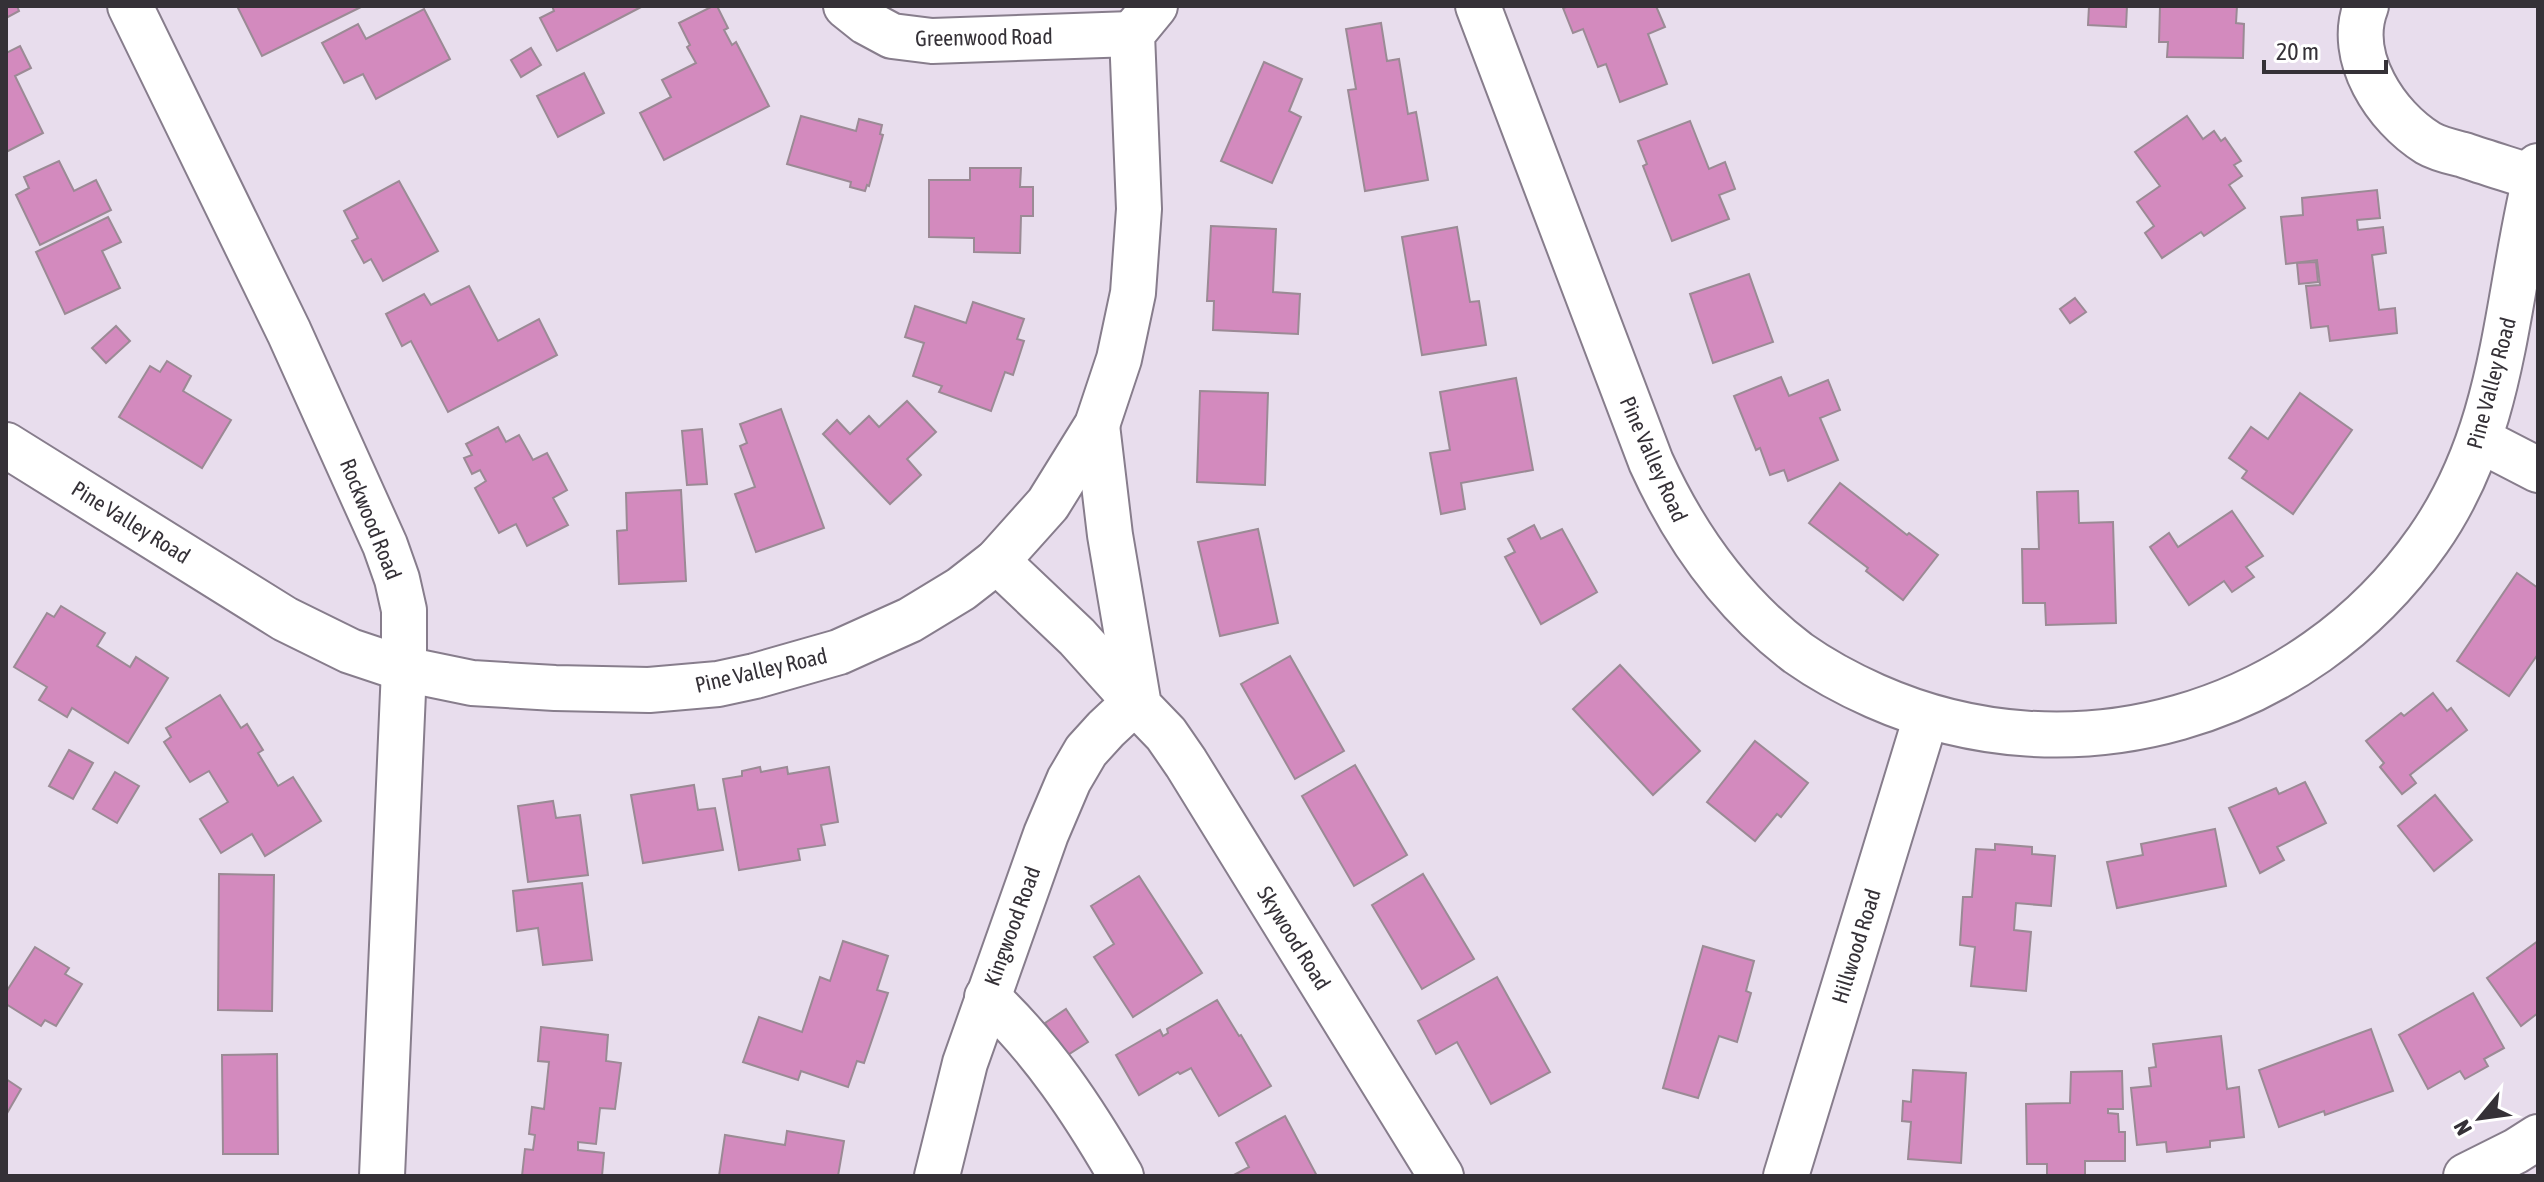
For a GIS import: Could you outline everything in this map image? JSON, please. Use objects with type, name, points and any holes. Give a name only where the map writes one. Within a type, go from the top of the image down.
[{"type":"street","name":"Rockwood Road","points":[[130,6],[289,332],[385,545],[404,610],[382,1176]]},
{"type":"street","name":"Greenwood Road","points":[[846,6],[866,22],[892,36],[932,41],[1143,20]]},
{"type":"street","name":"Pine Valley Road","points":[[1478,6],[1651,462],[1688,534],[1719,578],[1798,653],[1845,682],[1926,717],[1968,727],[2024,735],[2065,735],[2153,725],[2209,708],[2273,680],[2316,654],[2388,590],[2430,537],[2480,440],[2507,336],[2536,172]]},
{"type":"street","points":[[2366,6],[2361,44],[2369,73],[2402,123],[2430,145],[2536,172]]},
{"type":"street","name":"Pine Valley Road","points":[[6,445],[307,631],[350,651],[404,669],[472,683],[649,690],[718,684],[839,652],[910,620],[961,589],[997,561],[1048,504],[1097,425],[1119,359],[1133,293],[1139,209],[1143,20]]},
{"type":"street","points":[[1097,425],[1110,535],[1139,706]]},
{"type":"street","points":[[2480,440],[2538,470]]},
{"type":"street","name":"Skywood Road","points":[[997,561],[1077,637],[1166,734],[1441,1176]]},
{"type":"street","name":"Kingwood Road","points":[[937,1176],[965,1063],[987,997],[1046,834],[1069,780],[1086,751],[1106,729],[1122,714],[1139,706]]},
{"type":"street","name":"Hillwood Road","points":[[1786,1176],[1926,717]]},
{"type":"street","points":[[987,997],[1006,1014],[1061,1082],[1088,1119],[1121,1176]]},
{"type":"street","points":[[2466,1176],[2538,1137]]},
{"type":"building","points":[[6,6],[17,6],[19,11],[6,18]]},
{"type":"building","points":[[237,6],[363,6],[262,56]]},
{"type":"building","points":[[552,6],[643,6],[557,51],[540,18],[554,11]]},
{"type":"building","points":[[717,6],[728,28],[724,30],[732,45],[736,42],[769,106],[664,160],[640,113],[671,97],[662,80],[696,63],[679,23]]},
{"type":"building","points":[[1656,6],[1665,27],[1648,34],[1667,84],[1620,102],[1606,64],[1598,67],[1583,29],[1573,33],[1563,8]]},
{"type":"building","points":[[2089,6],[2127,6],[2126,27],[2088,25]]},
{"type":"building","points":[[2160,6],[2237,6],[2236,23],[2244,24],[2243,58],[2167,57],[2168,42],[2159,42]]},
{"type":"building","points":[[424,9],[450,59],[376,99],[363,74],[344,83],[322,43],[358,24],[366,39]]},
{"type":"building","points":[[1381,23],[1387,61],[1399,59],[1408,114],[1416,112],[1428,180],[1365,191],[1348,90],[1356,89],[1346,29]]},
{"type":"building","points":[[20,46],[31,68],[15,76],[43,133],[6,152],[6,53]]},
{"type":"building","points":[[531,48],[541,65],[521,77],[511,60]]},
{"type":"building","points":[[1264,62],[1302,79],[1289,111],[1301,117],[1272,183],[1221,161]]},
{"type":"building","points":[[584,73],[604,113],[558,137],[537,96]]},
{"type":"building","points":[[801,116],[856,131],[859,119],[882,125],[880,134],[883,135],[865,191],[850,187],[851,182],[787,164]]},
{"type":"building","points":[[2187,116],[2203,139],[2214,131],[2221,141],[2225,138],[2241,161],[2234,165],[2242,176],[2229,185],[2245,208],[2204,236],[2201,232],[2162,258],[2145,233],[2154,226],[2137,202],[2160,186],[2135,152]]},
{"type":"building","points":[[1690,121],[1709,169],[1725,162],[1735,189],[1719,195],[1729,219],[1672,241],[1643,166],[1647,164],[1638,141]]},
{"type":"building","points":[[59,161],[74,191],[96,180],[111,210],[40,245],[16,195],[29,188],[24,177]]},
{"type":"building","points":[[970,168],[1021,168],[1020,187],[1033,187],[1033,216],[1021,216],[1020,253],[974,252],[974,238],[929,237],[929,180],[970,180]]},
{"type":"building","points":[[399,181],[438,251],[383,281],[371,259],[364,263],[352,241],[358,238],[344,211]]},
{"type":"building","points":[[2377,190],[2380,218],[2357,220],[2358,230],[2383,227],[2386,253],[2372,255],[2379,310],[2395,308],[2397,333],[2330,341],[2328,326],[2311,328],[2306,286],[2320,285],[2317,260],[2286,264],[2281,217],[2303,215],[2302,198]]},
{"type":"building","points":[[108,217],[121,242],[102,251],[120,288],[65,314],[36,252]]},
{"type":"building","points":[[1211,226],[1276,229],[1273,292],[1300,294],[1298,334],[1213,330],[1214,301],[1207,301]]},
{"type":"building","points":[[1457,227],[1470,302],[1479,301],[1486,345],[1422,355],[1402,237]]},
{"type":"building","points":[[2316,262],[2318,282],[2299,284],[2297,263]]},
{"type":"building","points":[[1749,274],[1773,342],[1713,363],[1690,294]]},
{"type":"building","points":[[469,286],[498,341],[539,319],[557,355],[448,412],[411,341],[402,346],[386,314],[424,294],[431,305]]},
{"type":"building","points":[[2075,298],[2086,312],[2070,323],[2060,309]]},
{"type":"building","points":[[973,302],[1024,319],[1017,339],[1024,341],[1013,375],[1005,372],[991,411],[939,392],[942,386],[913,376],[924,343],[905,337],[915,306],[966,323]]},
{"type":"building","points":[[116,326],[130,341],[106,363],[92,348]]},
{"type":"building","points":[[167,361],[191,376],[183,391],[231,420],[202,468],[119,417],[150,366],[160,372]]},
{"type":"building","points":[[1781,377],[1789,396],[1828,380],[1840,410],[1820,418],[1838,460],[1788,481],[1784,470],[1770,475],[1734,396]]},
{"type":"building","points":[[1516,378],[1533,470],[1461,483],[1465,509],[1441,514],[1430,453],[1450,450],[1440,392]]},
{"type":"building","points":[[1200,391],[1268,393],[1265,485],[1197,482]]},
{"type":"building","points":[[2300,393],[2352,430],[2293,514],[2242,478],[2247,471],[2229,458],[2251,427],[2268,439]]},
{"type":"building","points":[[907,401],[936,432],[907,459],[921,475],[890,504],[823,434],[837,420],[850,434],[869,416],[879,427]]},
{"type":"building","points":[[781,409],[824,528],[756,552],[735,494],[755,487],[740,446],[747,443],[740,424]]},
{"type":"building","points":[[498,427],[506,442],[519,435],[533,460],[547,453],[567,490],[553,498],[568,525],[527,546],[516,524],[499,533],[475,488],[486,481],[480,470],[472,474],[464,458],[472,455],[466,444]]},
{"type":"building","points":[[702,429],[707,484],[687,485],[682,431]]},
{"type":"building","points":[[1840,483],[1938,555],[1903,600],[1866,571],[1868,568],[1809,523]]},
{"type":"building","points":[[681,490],[686,581],[619,584],[617,531],[627,530],[626,493]]},
{"type":"building","points":[[2078,491],[2079,523],[2113,522],[2116,623],[2046,625],[2045,603],[2023,603],[2022,549],[2039,549],[2037,492]]},
{"type":"building","points":[[2232,511],[2263,556],[2246,567],[2254,577],[2232,592],[2224,581],[2189,605],[2150,547],[2169,533],[2178,547]]},
{"type":"building","points":[[1534,525],[1541,539],[1562,529],[1597,592],[1541,624],[1505,557],[1515,552],[1508,539]]},
{"type":"building","points":[[1258,529],[1278,623],[1220,636],[1198,542]]},
{"type":"building","points":[[2517,573],[2538,588],[2538,654],[2509,696],[2457,661]]},
{"type":"building","points":[[61,606],[105,633],[97,646],[130,667],[136,657],[168,678],[128,743],[72,708],[67,717],[39,700],[47,687],[14,667],[47,613],[54,617]]},
{"type":"building","points":[[1290,656],[1344,751],[1295,779],[1241,684]]},
{"type":"building","points":[[1620,665],[1700,751],[1653,795],[1573,709]]},
{"type":"building","points":[[2433,693],[2447,711],[2451,708],[2467,730],[2410,775],[2416,783],[2402,794],[2380,767],[2384,763],[2366,741]]},
{"type":"building","points":[[220,695],[241,728],[247,724],[263,750],[258,753],[278,786],[293,777],[321,821],[265,856],[252,834],[221,853],[200,819],[228,802],[209,771],[190,782],[164,742],[171,737],[166,728]]},
{"type":"building","points":[[1755,741],[1808,783],[1781,817],[1777,814],[1755,841],[1707,802]]},
{"type":"building","points":[[69,750],[93,763],[73,799],[49,786]]},
{"type":"building","points":[[1355,765],[1407,855],[1354,886],[1302,796]]},
{"type":"building","points":[[760,767],[761,772],[787,767],[788,774],[829,767],[838,822],[821,825],[825,845],[798,849],[800,860],[739,870],[723,779],[742,776],[742,771]]},
{"type":"building","points":[[115,772],[139,786],[117,823],[93,809]]},
{"type":"building","points":[[2305,782],[2326,823],[2277,847],[2284,860],[2260,873],[2229,808],[2276,788],[2279,794]]},
{"type":"building","points":[[694,785],[698,810],[715,808],[723,850],[643,863],[631,795]]},
{"type":"building","points":[[2435,795],[2472,840],[2434,871],[2398,826]]},
{"type":"building","points":[[553,801],[556,818],[580,815],[588,875],[528,882],[518,806]]},
{"type":"building","points":[[2215,829],[2226,886],[2117,908],[2107,862],[2143,855],[2141,844]]},
{"type":"building","points":[[1995,844],[2032,847],[2032,854],[2055,856],[2051,906],[2016,903],[2014,930],[2031,932],[2026,991],[1971,986],[1975,947],[1960,945],[1963,897],[1972,897],[1976,849],[1995,850]]},
{"type":"building","points":[[219,874],[274,875],[272,1011],[218,1010]]},
{"type":"building","points":[[1423,874],[1474,959],[1422,989],[1372,905]]},
{"type":"building","points":[[1139,876],[1202,973],[1133,1017],[1094,957],[1114,944],[1091,906]]},
{"type":"building","points":[[582,883],[592,960],[543,965],[538,928],[517,931],[513,891]]},
{"type":"building","points":[[843,941],[888,956],[877,990],[888,993],[864,1063],[857,1061],[848,1087],[801,1071],[798,1080],[743,1062],[759,1017],[802,1032],[820,977],[830,981]]},
{"type":"building","points":[[2538,941],[2538,1013],[2521,1026],[2487,978]]},
{"type":"building","points":[[1703,946],[1754,961],[1746,991],[1751,993],[1737,1042],[1719,1036],[1698,1098],[1663,1088]]},
{"type":"building","points":[[35,947],[69,968],[65,974],[82,984],[56,1026],[45,1020],[41,1026],[6,1004],[6,992]]},
{"type":"building","points":[[1497,977],[1550,1072],[1491,1104],[1457,1042],[1436,1054],[1418,1021]]},
{"type":"building","points":[[2473,993],[2504,1048],[2484,1059],[2488,1066],[2465,1079],[2460,1071],[2428,1089],[2399,1035]]},
{"type":"building","points":[[1217,1000],[1271,1086],[1219,1116],[1191,1068],[1180,1074],[1178,1072],[1139,1095],[1116,1055],[1160,1030],[1163,1036],[1168,1033],[1167,1029]]},
{"type":"building","points":[[1066,1009],[1088,1042],[1066,1056],[1045,1023]]},
{"type":"building","points":[[541,1027],[608,1035],[606,1061],[621,1063],[615,1109],[600,1108],[596,1144],[578,1142],[578,1150],[604,1153],[602,1176],[522,1176],[525,1149],[533,1150],[535,1135],[529,1134],[532,1107],[544,1109],[549,1062],[538,1061]]},
{"type":"building","points":[[2371,1029],[2393,1091],[2325,1115],[2324,1111],[2279,1127],[2259,1070]]},
{"type":"building","points":[[2221,1036],[2227,1089],[2239,1087],[2244,1137],[2210,1141],[2210,1147],[2167,1152],[2166,1142],[2137,1145],[2131,1088],[2151,1086],[2149,1068],[2156,1067],[2153,1044]]},
{"type":"building","points":[[277,1054],[278,1154],[223,1154],[222,1055]]},
{"type":"building","points":[[1913,1070],[1966,1073],[1961,1163],[1908,1159],[1911,1122],[1902,1121],[1903,1101],[1911,1102]]},
{"type":"building","points":[[2122,1071],[2123,1109],[2108,1109],[2108,1113],[2118,1114],[2119,1132],[2125,1132],[2125,1161],[2085,1161],[2085,1176],[2047,1176],[2047,1164],[2027,1164],[2026,1104],[2070,1103],[2071,1072]]},
{"type":"building","points":[[6,1079],[21,1089],[6,1115]]},
{"type":"building","points":[[1285,1116],[1317,1176],[1232,1176],[1249,1167],[1236,1143]]},
{"type":"building","points":[[787,1131],[844,1141],[838,1176],[719,1176],[725,1135],[785,1145]]}]
